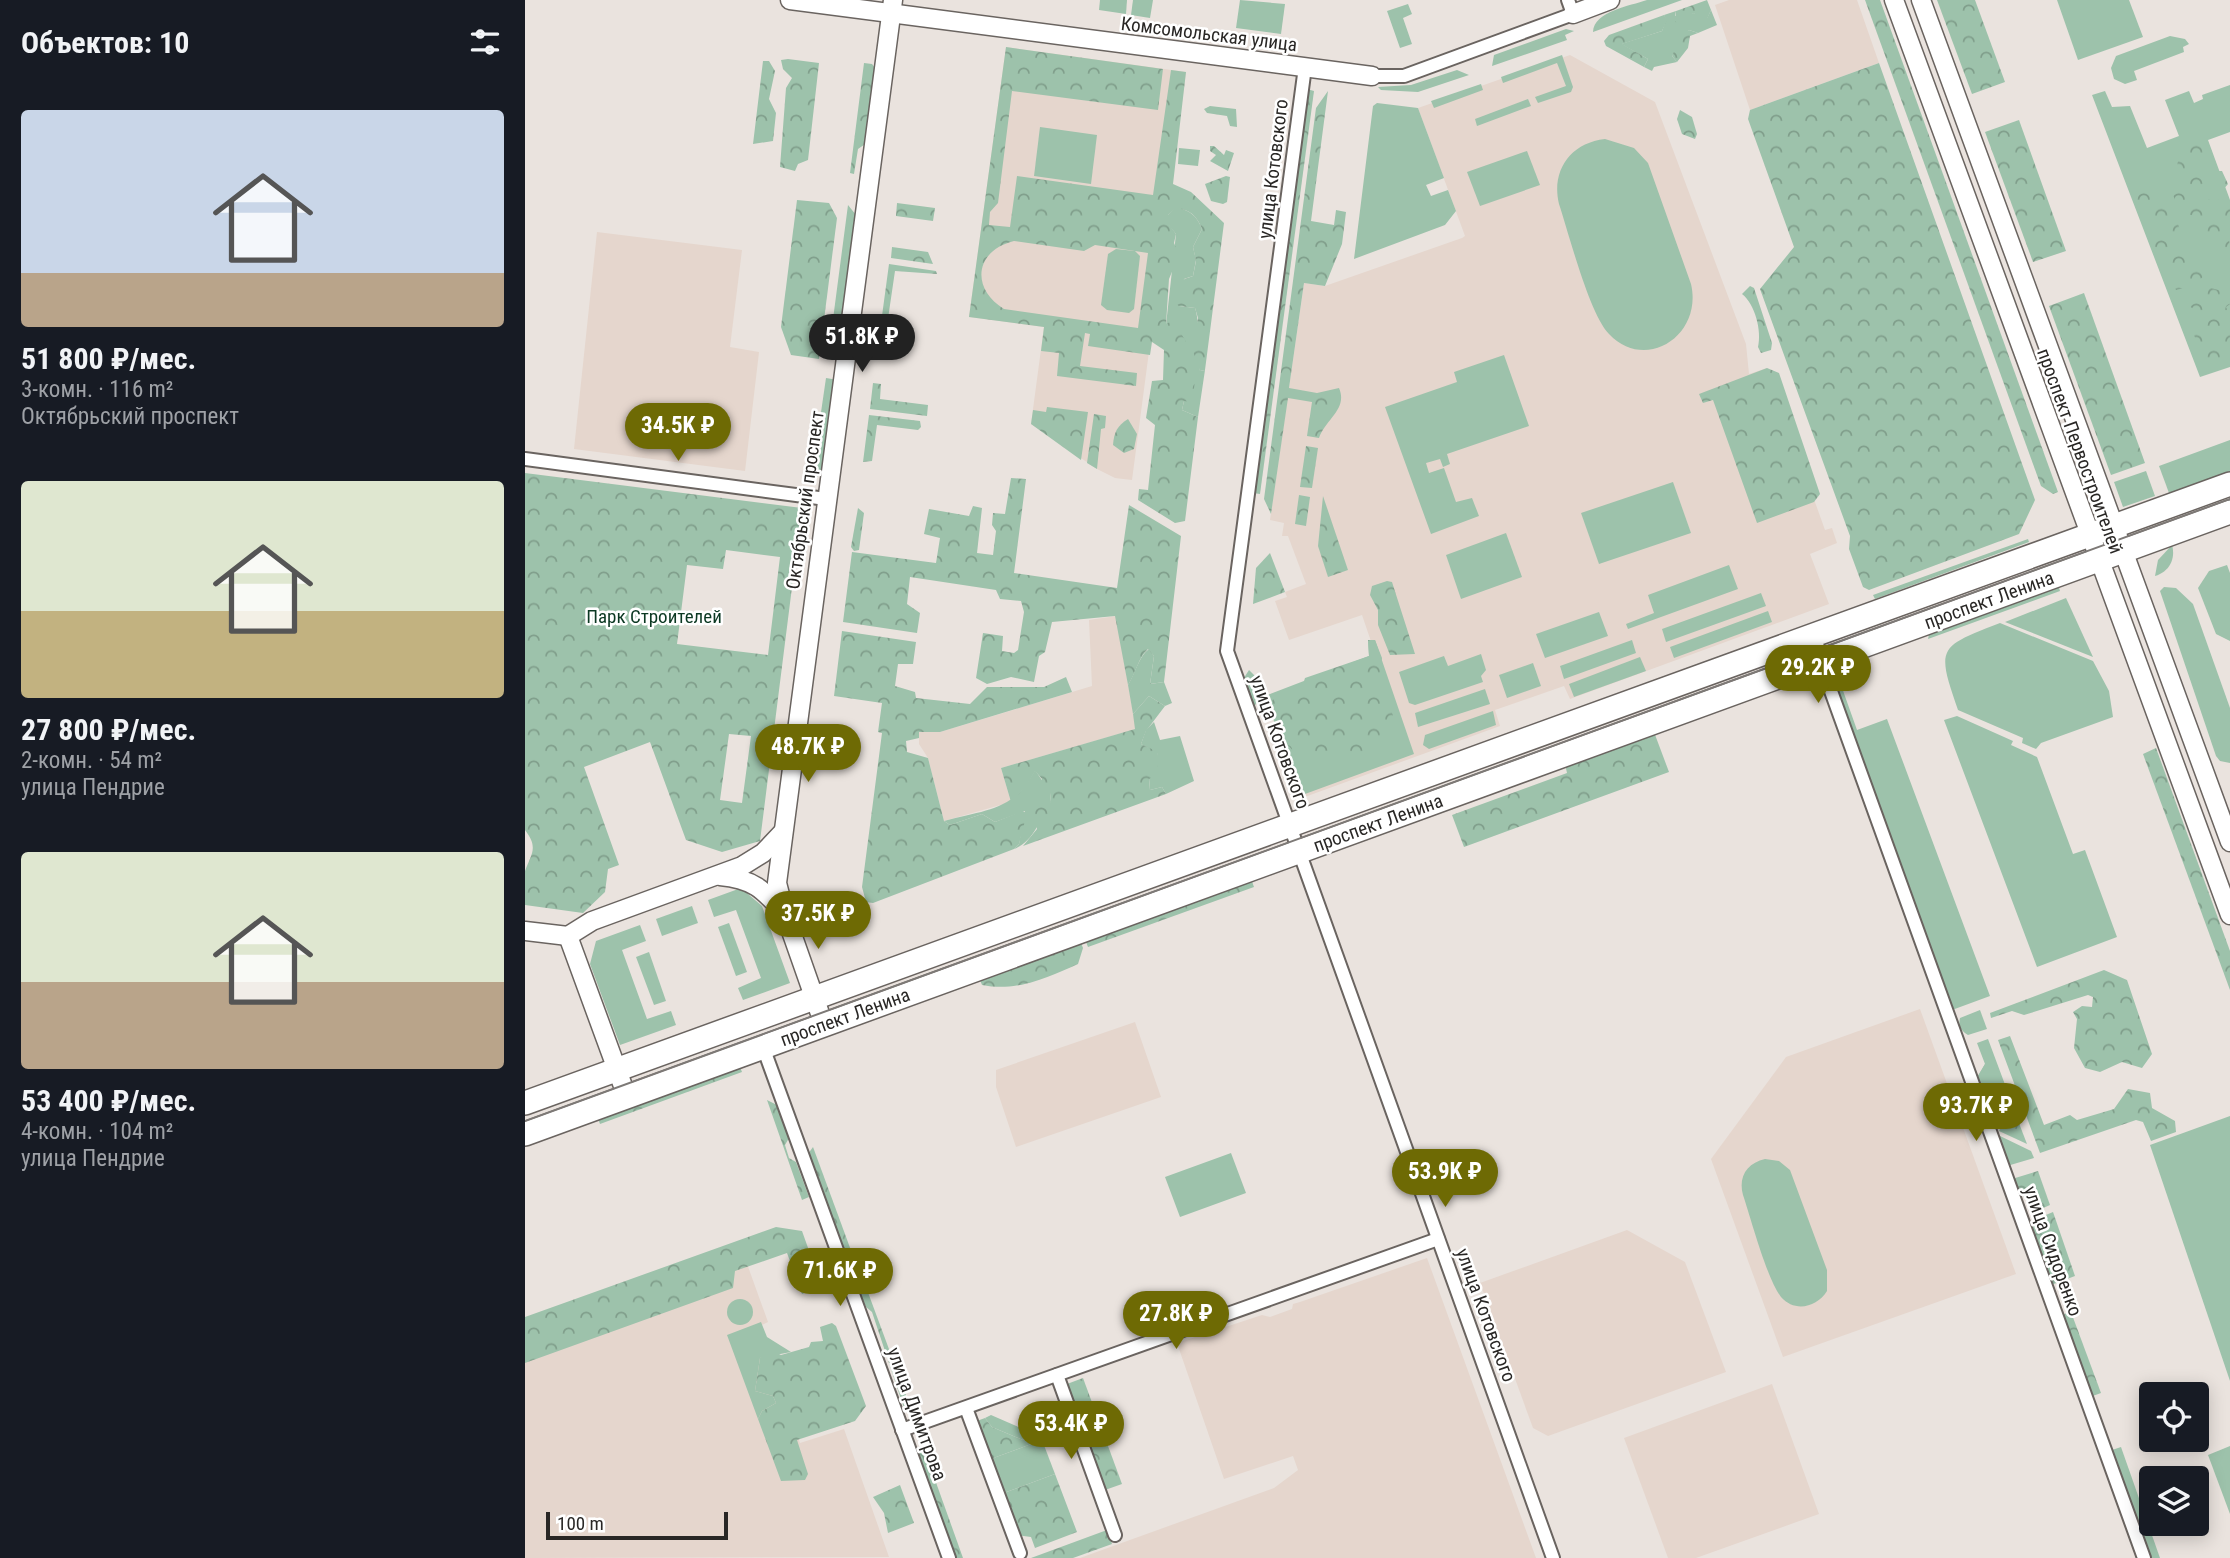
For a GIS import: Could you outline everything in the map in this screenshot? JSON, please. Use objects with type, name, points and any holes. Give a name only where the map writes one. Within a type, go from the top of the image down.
[{"type":"highway","name":"проспект Ленина","points":[[525,1103],[815,1000],[2230,484]]},
{"type":"highway","name":"проспект Ленина","points":[[525,1134],[1299,852],[1823,671],[2098,561],[2230,512]]},
{"type":"street","name":"Комсомольская улица","points":[[790,0],[892,7],[1372,76],[1404,76],[1571,7],[1610,0]]},
{"type":"street","name":"проспект Первостроителей","points":[[1894,0],[2230,915]]},
{"type":"street","name":"проспект Первостроителей","points":[[1921,0],[2112,527],[2230,842]]},
{"type":"street","name":"Октябрьский проспект","points":[[824,1025],[785,914],[777,883],[892,7]]},
{"type":"street","name":"улица Котовского","points":[[1305,67],[1227,651],[1553,1558]]},
{"type":"street","points":[[1941,130],[1965,121]]},
{"type":"street","points":[[2001,295],[2025,286]]},
{"type":"street","points":[[525,459],[826,499]]},
{"type":"street","points":[[1811,636],[1823,671]]},
{"type":"street","name":"улица Сидоренко","points":[[1823,671],[2144,1558]]},
{"type":"street","points":[[2183,786],[2206,778]]},
{"type":"street","points":[[525,931],[568,936],[592,921],[717,875],[763,853],[782,833]]},
{"type":"street","points":[[717,875],[743,878],[762,889],[785,914]]},
{"type":"street","points":[[568,936],[627,1097]]},
{"type":"street","name":"улица Димитрова","points":[[763,1047],[949,1558]]},
{"type":"street","points":[[902,1430],[1438,1239]]},
{"type":"street","points":[[1058,1375],[1115,1535]]},
{"type":"street","points":[[966,1408],[1020,1553]]},
{"type":"shaded area","points":[[1729,0],[1857,0],[1879,63],[1750,110],[1715,5]]},
{"type":"shaded area","points":[[1006,47],[1186,72],[1132,480],[1115,478],[1097,469],[1031,424],[1044,327],[969,317]]},
{"type":"shaded area","points":[[1570,55],[1655,102],[1746,344],[1749,374],[1767,368],[1825,530],[1832,528],[1837,543],[1810,554],[1829,604],[1570,699],[1564,686],[1495,710],[1500,726],[1302,798],[1265,696],[1377,659],[1362,615],[1289,640],[1275,601],[1287,597],[1285,592],[1306,584],[1288,536],[1282,536],[1284,523],[1270,520],[1304,283],[1325,286],[1465,236],[1418,108]]},
{"type":"shaded area","points":[[597,232],[742,250],[730,347],[759,352],[745,471],[574,449]]},
{"type":"shaded area","points":[[1116,616],[1136,729],[1001,768],[1011,802],[944,821],[928,758],[919,744],[919,732],[940,732],[1092,686],[1089,620]]},
{"type":"shaded area","points":[[1920,1009],[2016,1274],[1783,1357],[1711,1159],[1786,1057]]},
{"type":"shaded area","points":[[1135,1022],[1161,1097],[1016,1147],[996,1087],[996,1070]]},
{"type":"shaded area","points":[[1627,1230],[1685,1262],[1726,1372],[1548,1436],[1533,1428],[1480,1283]]},
{"type":"shaded area","points":[[1427,1258],[1536,1558],[1080,1558],[1274,1488],[1298,1470],[1293,1456],[1224,1479],[1177,1343],[1262,1315],[1270,1317],[1292,1309],[1293,1304]]},
{"type":"shaded area","points":[[746,1261],[768,1322],[760,1326],[800,1443],[844,1429],[889,1557],[525,1558],[525,1340]]},
{"type":"shaded area","points":[[1772,1384],[1819,1514],[1696,1558],[1668,1558],[1624,1438]]},
{"type":"green space","points":[[1100,0],[1127,0],[1126,14],[1099,10]]},
{"type":"green space","points":[[1133,0],[1153,0],[1150,18],[1131,15]]},
{"type":"green space","points":[[1240,0],[1285,4],[1281,34],[1236,28]]},
{"type":"green space","points":[[1647,0],[1682,0],[1593,32],[1599,19],[1606,14]]},
{"type":"green space","points":[[1707,0],[1711,10],[1707,19],[1699,18],[1694,13],[1687,16],[1683,23],[1675,22],[1676,11]]},
{"type":"green space","points":[[1865,0],[1880,0],[2058,492],[2053,494],[2041,486]]},
{"type":"green space","points":[[1937,0],[1975,0],[2005,82],[1972,94]]},
{"type":"green space","points":[[2057,0],[2129,0],[2143,37],[2078,60]]},
{"type":"green space","points":[[1408,4],[1412,14],[1403,18],[1412,44],[1400,48],[1387,11]]},
{"type":"green space","points":[[1711,10],[1717,25],[1698,33],[1689,30],[1672,56],[1677,62],[1654,67],[1652,71],[1644,67],[1648,59],[1621,44],[1662,31],[1666,20],[1664,15],[1676,11],[1675,16],[1694,13],[1707,18]]},
{"type":"green space","points":[[1664,15],[1667,20],[1662,31],[1622,44],[1648,59],[1644,67],[1606,46],[1604,41],[1609,35]]},
{"type":"green space","points":[[1566,29],[1574,31],[1565,35],[1567,40],[1492,66],[1494,55]]},
{"type":"green space","points":[[1689,30],[1698,33],[1690,36],[1688,48],[1677,62],[1672,56],[1681,37]]},
{"type":"green space","points":[[2170,36],[2185,39],[2189,44],[2183,47],[2184,52],[2134,71],[2137,80],[2125,84],[2114,79],[2111,68],[2116,56]]},
{"type":"green space","points":[[1006,47],[1163,69],[1158,110],[1012,91],[998,203],[990,212],[989,225],[1010,227],[1017,176],[1153,195],[1171,70],[1186,72],[1173,184],[1191,192],[1224,223],[1205,370],[1200,371],[1187,334],[1196,329],[1198,318],[1195,308],[1179,306],[1170,299],[1174,283],[1193,276],[1196,261],[1193,247],[1202,229],[1198,220],[1185,210],[1175,208],[1168,215],[1168,223],[1176,234],[1174,243],[1179,255],[1169,279],[1166,324],[1170,322],[1178,329],[1189,348],[1194,370],[1194,392],[1191,402],[1184,401],[1182,410],[1198,417],[1185,521],[1175,523],[1138,500],[1139,489],[1148,490],[1155,425],[1146,418],[1152,381],[1163,380],[1164,350],[1152,342],[1150,355],[1088,346],[1090,334],[1085,333],[1080,366],[1137,373],[1136,386],[1057,376],[1059,353],[1041,351],[1044,327],[969,317]],"holes":[[[1014,241],[1084,251],[1095,245],[1148,253],[1138,328],[1004,309],[993,301],[982,281],[982,271],[991,253]]]},
{"type":"green space","points":[[1562,55],[1573,87],[1571,92],[1538,103],[1535,97],[1566,86],[1557,63],[1503,83],[1501,77]]},
{"type":"green space","points":[[781,60],[819,63],[808,160],[798,164],[795,171],[780,167],[786,88],[792,78],[783,69]]},
{"type":"green space","points":[[763,61],[769,61],[775,71],[769,99],[776,113],[773,141],[753,144]]},
{"type":"green space","points":[[864,63],[872,64],[879,73],[871,140],[858,149],[854,174],[850,173]]},
{"type":"green space","points":[[1879,63],[2035,500],[2019,534],[1869,590],[1863,587],[1849,549],[1850,536],[1760,289],[1794,247],[1748,119],[1750,110]]},
{"type":"green space","points":[[1457,70],[1469,75],[1418,92],[1381,90],[1378,87],[1411,85]]},
{"type":"green space","points":[[1481,84],[1483,90],[1434,108],[1431,101]]},
{"type":"green space","points":[[2230,85],[2230,132],[2208,140],[2230,200],[2230,367],[2200,377],[2092,95],[2105,91],[2112,107],[2130,106],[2147,148],[2179,136],[2165,100],[2189,91],[2194,103],[2203,99],[2202,95]]},
{"type":"green space","points":[[1307,89],[1314,91],[1260,494],[1253,493]]},
{"type":"green space","points":[[1328,91],[1311,221],[1334,225],[1336,210],[1346,212],[1342,244],[1325,286],[1304,283],[1289,388],[1317,393],[1339,388],[1341,402],[1319,438],[1307,436],[1312,402],[1288,398],[1271,514],[1264,499],[1316,108]]},
{"type":"green space","points":[[1528,99],[1531,106],[1477,126],[1475,119]]},
{"type":"green space","points":[[1377,103],[1418,108],[1444,178],[1426,185],[1431,196],[1448,190],[1456,211],[1445,225],[1354,259],[1373,106]]},
{"type":"green space","points":[[1210,106],[1236,109],[1237,127],[1230,126],[1227,116],[1207,113],[1204,109]]},
{"type":"green space","points":[[1680,110],[1692,117],[1697,134],[1695,139],[1682,134],[1677,119]]},
{"type":"green space","points":[[2019,120],[2066,251],[2033,262],[1985,132]]},
{"type":"green space","points":[[1040,127],[1097,135],[1091,184],[1034,176]]},
{"type":"green space","points":[[1605,139],[1634,148],[1648,163],[1691,284],[1692,302],[1688,319],[1680,333],[1668,343],[1654,349],[1639,350],[1624,345],[1609,334],[1602,324],[1587,292],[1559,204],[1558,180],[1566,161],[1582,146]]},
{"type":"green space","points":[[2205,140],[2212,152],[2203,159],[2198,171],[2222,171],[2228,184],[2222,191],[2211,182],[2202,185],[2201,194],[2207,200],[2217,199],[2230,208],[2230,215],[2226,217],[2230,247],[2226,250],[2209,244],[2196,216],[2180,213],[2167,179],[2177,166],[2181,146]]},
{"type":"green space","points":[[1210,146],[1214,146],[1224,155],[1226,150],[1234,153],[1228,171],[1210,161],[1216,155],[1210,151]]},
{"type":"green space","points":[[1179,148],[1200,150],[1198,166],[1178,164]]},
{"type":"green space","points":[[1527,151],[1540,185],[1480,206],[1467,172]]},
{"type":"green space","points":[[1230,177],[1227,202],[1223,204],[1211,201],[1205,184]]},
{"type":"green space","points":[[2154,191],[2169,201],[2174,213],[2165,219],[2140,212],[2134,192]]},
{"type":"green space","points":[[797,200],[829,203],[837,218],[819,359],[791,355],[781,327]]},
{"type":"green space","points":[[897,203],[935,208],[933,221],[896,216]]},
{"type":"green space","points":[[848,205],[856,215],[841,325],[835,328],[830,342]]},
{"type":"green space","points":[[1175,207],[1192,214],[1202,229],[1193,247],[1196,260],[1193,276],[1184,279],[1179,306],[1195,308],[1197,314],[1200,371],[1205,370],[1198,417],[1182,410],[1184,401],[1166,325],[1176,234],[1167,223],[1168,215]]},
{"type":"green space","points":[[2177,221],[2184,242],[2184,254],[2203,267],[2203,277],[2192,286],[2176,290],[2169,276],[2172,268],[2165,268],[2153,243],[2161,229]]},
{"type":"green space","points":[[892,247],[928,252],[933,264],[891,258]]},
{"type":"green space","points":[[1116,249],[1135,251],[1140,256],[1134,309],[1129,313],[1107,310],[1101,305],[1108,254]]},
{"type":"green space","points":[[889,264],[936,271],[937,274],[895,271],[885,339],[879,338]]},
{"type":"green space","points":[[1750,286],[1754,288],[1772,343],[1771,350],[1761,353],[1758,347],[1756,318],[1751,304],[1742,294]]},
{"type":"green space","points":[[2204,286],[2229,293],[2230,304],[2226,307],[2230,317],[2230,363],[2209,365],[2199,351],[2193,331],[2202,325],[2200,313],[2189,306]]},
{"type":"green space","points":[[2084,293],[2145,463],[2111,475],[2049,306]]},
{"type":"green space","points":[[1504,355],[1529,426],[1447,454],[1450,464],[1443,467],[1440,459],[1426,463],[1429,473],[1444,468],[1456,502],[1472,498],[1479,516],[1431,534],[1385,407],[1457,382],[1454,372]]},
{"type":"green space","points":[[1767,368],[1779,373],[1820,494],[1814,502],[1757,523],[1713,400],[1703,403],[1699,394]]},
{"type":"green space","points":[[826,378],[838,380],[825,472],[815,478],[812,474]]},
{"type":"green space","points":[[873,383],[881,384],[880,399],[928,405],[927,416],[870,409]]},
{"type":"green space","points":[[1047,407],[1088,412],[1081,460],[1031,424],[1033,410],[1046,412]]},
{"type":"green space","points":[[1094,414],[1106,416],[1105,428],[1101,429],[1097,469],[1087,463]]},
{"type":"green space","points":[[869,415],[920,421],[921,427],[918,430],[877,425],[872,461],[863,462]]},
{"type":"green space","points":[[1128,419],[1137,434],[1134,449],[1124,453],[1113,445],[1113,440],[1119,427]]},
{"type":"green space","points":[[2230,440],[2230,471],[2169,493],[2159,466]]},
{"type":"green space","points":[[1306,446],[1318,448],[1312,488],[1300,487]]},
{"type":"green space","points":[[2146,471],[2155,496],[2123,507],[2114,482]]},
{"type":"green space","name":"Парк Строителей","points":[[525,473],[802,508],[760,841],[722,852],[686,840],[650,742],[584,767],[619,865],[608,869],[605,892],[583,913],[525,905],[525,871],[533,846],[525,830]],"holes":[[[726,550],[780,557],[768,655],[677,644],[687,565],[723,569]],[[729,734],[751,736],[742,803],[720,800]]]},
{"type":"green space","points":[[1011,478],[1026,479],[1014,573],[1117,588],[1129,505],[1181,536],[1164,682],[1150,684],[1154,656],[1148,649],[1128,685],[1115,616],[1052,622],[1045,652],[1039,656],[1034,682],[1011,677],[987,684],[976,678],[983,633],[1003,636],[1002,651],[1014,653],[1018,650],[1024,612],[1021,601],[1000,599],[996,590],[910,577],[907,604],[920,613],[917,633],[843,622],[852,552],[936,563],[940,538],[924,534],[929,509],[969,516],[973,506],[982,508],[977,553],[993,555],[996,531],[992,525],[993,513],[1005,514]]},
{"type":"green space","points":[[1673,482],[1691,533],[1599,564],[1581,513]]},
{"type":"green space","points":[[1299,495],[1310,497],[1306,526],[1295,524]]},
{"type":"green space","points":[[1323,496],[1348,570],[1328,577],[1318,546]]},
{"type":"green space","points":[[858,508],[864,513],[859,550],[854,551],[851,547]]},
{"type":"green space","points":[[1506,533],[1522,577],[1461,599],[1446,555]]},
{"type":"green space","points":[[2028,539],[2029,542],[1875,599],[1873,595]]},
{"type":"green space","points":[[2172,545],[2170,564],[2155,576],[2158,560]]},
{"type":"green space","points":[[1270,553],[1285,592],[1253,604],[1256,568]]},
{"type":"green space","points":[[1729,565],[1738,589],[1628,629],[1626,624],[1654,613],[1648,595]]},
{"type":"green space","points":[[2227,565],[2230,573],[2230,641],[2216,634],[2198,588],[2209,571]]},
{"type":"green space","points":[[1392,582],[1415,654],[1390,655],[1378,625],[1378,610],[1370,595],[1372,586]]},
{"type":"green space","points":[[2058,584],[2060,591],[1928,639],[1930,630]]},
{"type":"green space","points":[[2164,587],[2176,588],[2193,604],[2230,708],[2230,763],[2220,761],[2216,756],[2160,591]]},
{"type":"green space","points":[[1761,593],[1766,606],[1666,642],[1662,629]]},
{"type":"green space","points":[[2066,598],[2093,657],[2005,622]]},
{"type":"green space","points":[[1768,611],[1772,622],[1674,658],[1670,647]]},
{"type":"green space","points":[[1599,612],[1608,636],[1545,658],[1536,634]]},
{"type":"green space","points":[[2000,623],[2093,661],[2109,691],[2113,717],[2041,743],[2036,749],[2022,743],[2023,738],[1958,710],[1947,673],[1947,652],[1964,638]]},
{"type":"green space","points":[[842,631],[916,642],[913,664],[898,664],[895,686],[915,692],[916,698],[970,704],[987,687],[1044,687],[1066,677],[1072,692],[940,732],[919,732],[919,738],[906,741],[907,752],[928,758],[944,821],[950,825],[982,814],[995,822],[1022,811],[1027,813],[1019,844],[1014,849],[873,903],[866,902],[862,887],[882,733],[878,732],[882,703],[834,696]]},
{"type":"green space","points":[[1368,640],[1375,640],[1414,754],[1305,794],[1299,791],[1265,696],[1369,656]]},
{"type":"green space","points":[[1368,640],[1375,640],[1382,658],[1380,676],[1399,734],[1382,744],[1378,755],[1365,763],[1337,751],[1296,754],[1287,744],[1271,703],[1275,696],[1290,692],[1300,694],[1305,678],[1369,656]]},
{"type":"green space","points":[[1632,640],[1636,653],[1564,679],[1560,666]]},
{"type":"green space","points":[[1149,649],[1154,656],[1150,684],[1164,682],[1172,703],[1165,706],[1149,696],[1133,714],[1128,685]]},
{"type":"green space","points":[[1481,654],[1486,670],[1481,676],[1483,682],[1415,705],[1409,703],[1399,672],[1444,656],[1448,666]]},
{"type":"green space","points":[[1640,657],[1646,671],[1574,697],[1569,684]]},
{"type":"green space","points":[[1533,663],[1541,686],[1507,698],[1499,675]]},
{"type":"green space","points":[[1249,670],[1255,676],[1260,697],[1253,709],[1242,681]]},
{"type":"green space","points":[[1841,685],[1857,730],[1887,719],[1990,996],[1952,1010],[1836,686]]},
{"type":"green space","points":[[1485,689],[1490,704],[1418,727],[1415,713]]},
{"type":"green space","points":[[1149,696],[1165,706],[1146,731],[1141,744],[1158,752],[1157,774],[1149,779],[1150,790],[1162,787],[1166,794],[1023,846],[1037,829],[1033,815],[1037,805],[1051,802],[1050,793],[1038,795],[1042,779],[1035,771],[1027,785],[1011,802],[1001,768],[1135,729],[1133,714]]},
{"type":"green space","points":[[1493,711],[1496,725],[1429,749],[1423,745],[1425,735]]},
{"type":"green space","points":[[1957,716],[2013,741],[2011,745],[2037,757],[2073,854],[2085,850],[2117,937],[2037,967],[1944,720]]},
{"type":"green space","points":[[1154,722],[1160,740],[1180,736],[1194,781],[1166,794],[1162,787],[1150,790],[1149,778],[1158,753],[1141,744],[1146,730]]},
{"type":"green space","points":[[1654,732],[1669,772],[1464,847],[1452,815],[1567,773],[1565,764]]},
{"type":"green space","points":[[2156,748],[2230,951],[2230,990],[2143,754]]},
{"type":"green space","points":[[1035,770],[1050,792],[1051,802],[1032,835],[1021,846],[1014,849],[1019,844],[1025,811],[995,822],[982,814],[950,825],[944,821],[985,811],[1008,801],[1026,784]]},
{"type":"green space","points":[[1250,876],[1254,887],[1088,947],[1084,937]]},
{"type":"green space","points":[[741,888],[762,906],[790,983],[743,1000],[738,988],[761,978],[736,910],[714,917],[708,900]]},
{"type":"green space","points":[[692,906],[698,923],[662,936],[656,919]]},
{"type":"green space","points":[[729,923],[747,972],[736,976],[718,927]]},
{"type":"green space","points":[[640,925],[646,941],[622,950],[647,1019],[671,1011],[676,1025],[620,1045],[590,964],[596,941]]},
{"type":"green space","points":[[1079,938],[1083,948],[1078,964],[1043,979],[1019,985],[982,985],[978,975]]},
{"type":"green space","points":[[649,952],[666,1001],[654,1005],[636,957]]},
{"type":"green space","points":[[2104,970],[2127,980],[2152,1054],[2142,1068],[2122,1062],[2100,1072],[2085,1068],[2074,1048],[2077,1019],[2073,1012],[2082,1006],[2092,1007],[2093,997],[2088,995],[2024,1015],[2012,1011],[1991,1018],[1990,1013]]},
{"type":"green space","points":[[1980,1010],[1987,1029],[1968,1035],[1961,1028],[1960,1018]]},
{"type":"green space","points":[[2010,1036],[2044,1125],[2070,1115],[2077,1120],[2114,1109],[2128,1089],[2150,1093],[2152,1108],[2175,1121],[2176,1132],[2151,1141],[2143,1122],[2136,1120],[2040,1153],[1998,1040]]},
{"type":"green space","points":[[1988,1039],[2010,1098],[1995,1126],[1975,1081],[1985,1064],[1977,1043]]},
{"type":"green space","points":[[738,1062],[742,1072],[600,1124],[596,1113]]},
{"type":"green space","points":[[1985,1064],[1994,1075],[1994,1090],[2004,1110],[1993,1127],[1975,1081]]},
{"type":"green space","points":[[767,1100],[777,1105],[789,1138],[785,1145],[789,1158],[796,1162],[809,1197],[802,1200]]},
{"type":"green space","points":[[2012,1105],[2027,1144],[1999,1131]]},
{"type":"green space","points":[[2230,1116],[2230,1381],[2150,1145]]},
{"type":"green space","points":[[1998,1135],[2031,1151],[2034,1158],[2007,1166]]},
{"type":"green space","points":[[813,1147],[856,1264],[850,1266],[808,1154]]},
{"type":"green space","points":[[1231,1153],[1246,1193],[1180,1217],[1165,1177]]},
{"type":"green space","points":[[1765,1159],[1779,1161],[1790,1170],[1827,1270],[1827,1291],[1812,1304],[1793,1305],[1781,1297],[1770,1277],[1755,1233],[1743,1195],[1742,1182],[1749,1167]]},
{"type":"green space","points":[[2038,1171],[2050,1205],[2041,1209],[2026,1200],[2012,1179]]},
{"type":"green space","points":[[2053,1212],[2075,1276],[2051,1285],[2030,1228],[2034,1220]]},
{"type":"green space","points":[[776,1227],[802,1231],[822,1287],[802,1294],[787,1253],[735,1271],[733,1288],[525,1363],[525,1317]]},
{"type":"green space","points":[[866,1287],[913,1414],[905,1411],[872,1312],[866,1307],[859,1290]]},
{"type":"green space","points":[[740,1299],[749,1303],[753,1312],[749,1321],[740,1325],[731,1321],[727,1312],[731,1303]]},
{"type":"green space","points":[[2071,1312],[2101,1393],[2090,1397],[2061,1315]]},
{"type":"green space","points":[[761,1322],[767,1337],[791,1352],[760,1358],[755,1391],[773,1396],[776,1403],[762,1411],[758,1419],[727,1335]]},
{"type":"green space","points":[[832,1323],[836,1326],[866,1406],[855,1421],[797,1440],[808,1474],[805,1480],[781,1481],[758,1419],[762,1411],[776,1403],[773,1396],[755,1391],[760,1358],[771,1350],[781,1355],[809,1347],[811,1342],[823,1341],[820,1327]]},
{"type":"green space","points":[[1083,1378],[1122,1484],[1105,1490],[1067,1384]]},
{"type":"green space","points":[[991,1415],[1023,1429],[1037,1425],[1040,1434],[1023,1440],[992,1427],[985,1418]]},
{"type":"green space","points":[[985,1418],[992,1427],[1023,1440],[1040,1434],[1042,1440],[988,1460],[974,1422]]},
{"type":"green space","points":[[1042,1440],[1055,1474],[1001,1494],[988,1460]]},
{"type":"green space","points":[[923,1446],[963,1558],[954,1558],[914,1449]]},
{"type":"green space","points":[[2230,1446],[2230,1514],[2208,1455]]},
{"type":"green space","points":[[2121,1447],[2139,1498],[2139,1533],[2109,1451]]},
{"type":"green space","points":[[1055,1474],[1077,1532],[1035,1548],[1031,1537],[1016,1535],[1001,1494]]},
{"type":"green space","points":[[900,1485],[914,1523],[888,1533],[884,1513],[873,1497]]},
{"type":"green space","points":[[1107,1530],[1112,1544],[1073,1558],[1031,1558]]},
{"type":"green space","points":[[2140,1536],[2152,1536],[2160,1558],[2148,1558]]},
{"type":"tram line","points":[[525,1121],[2230,499]]}]
